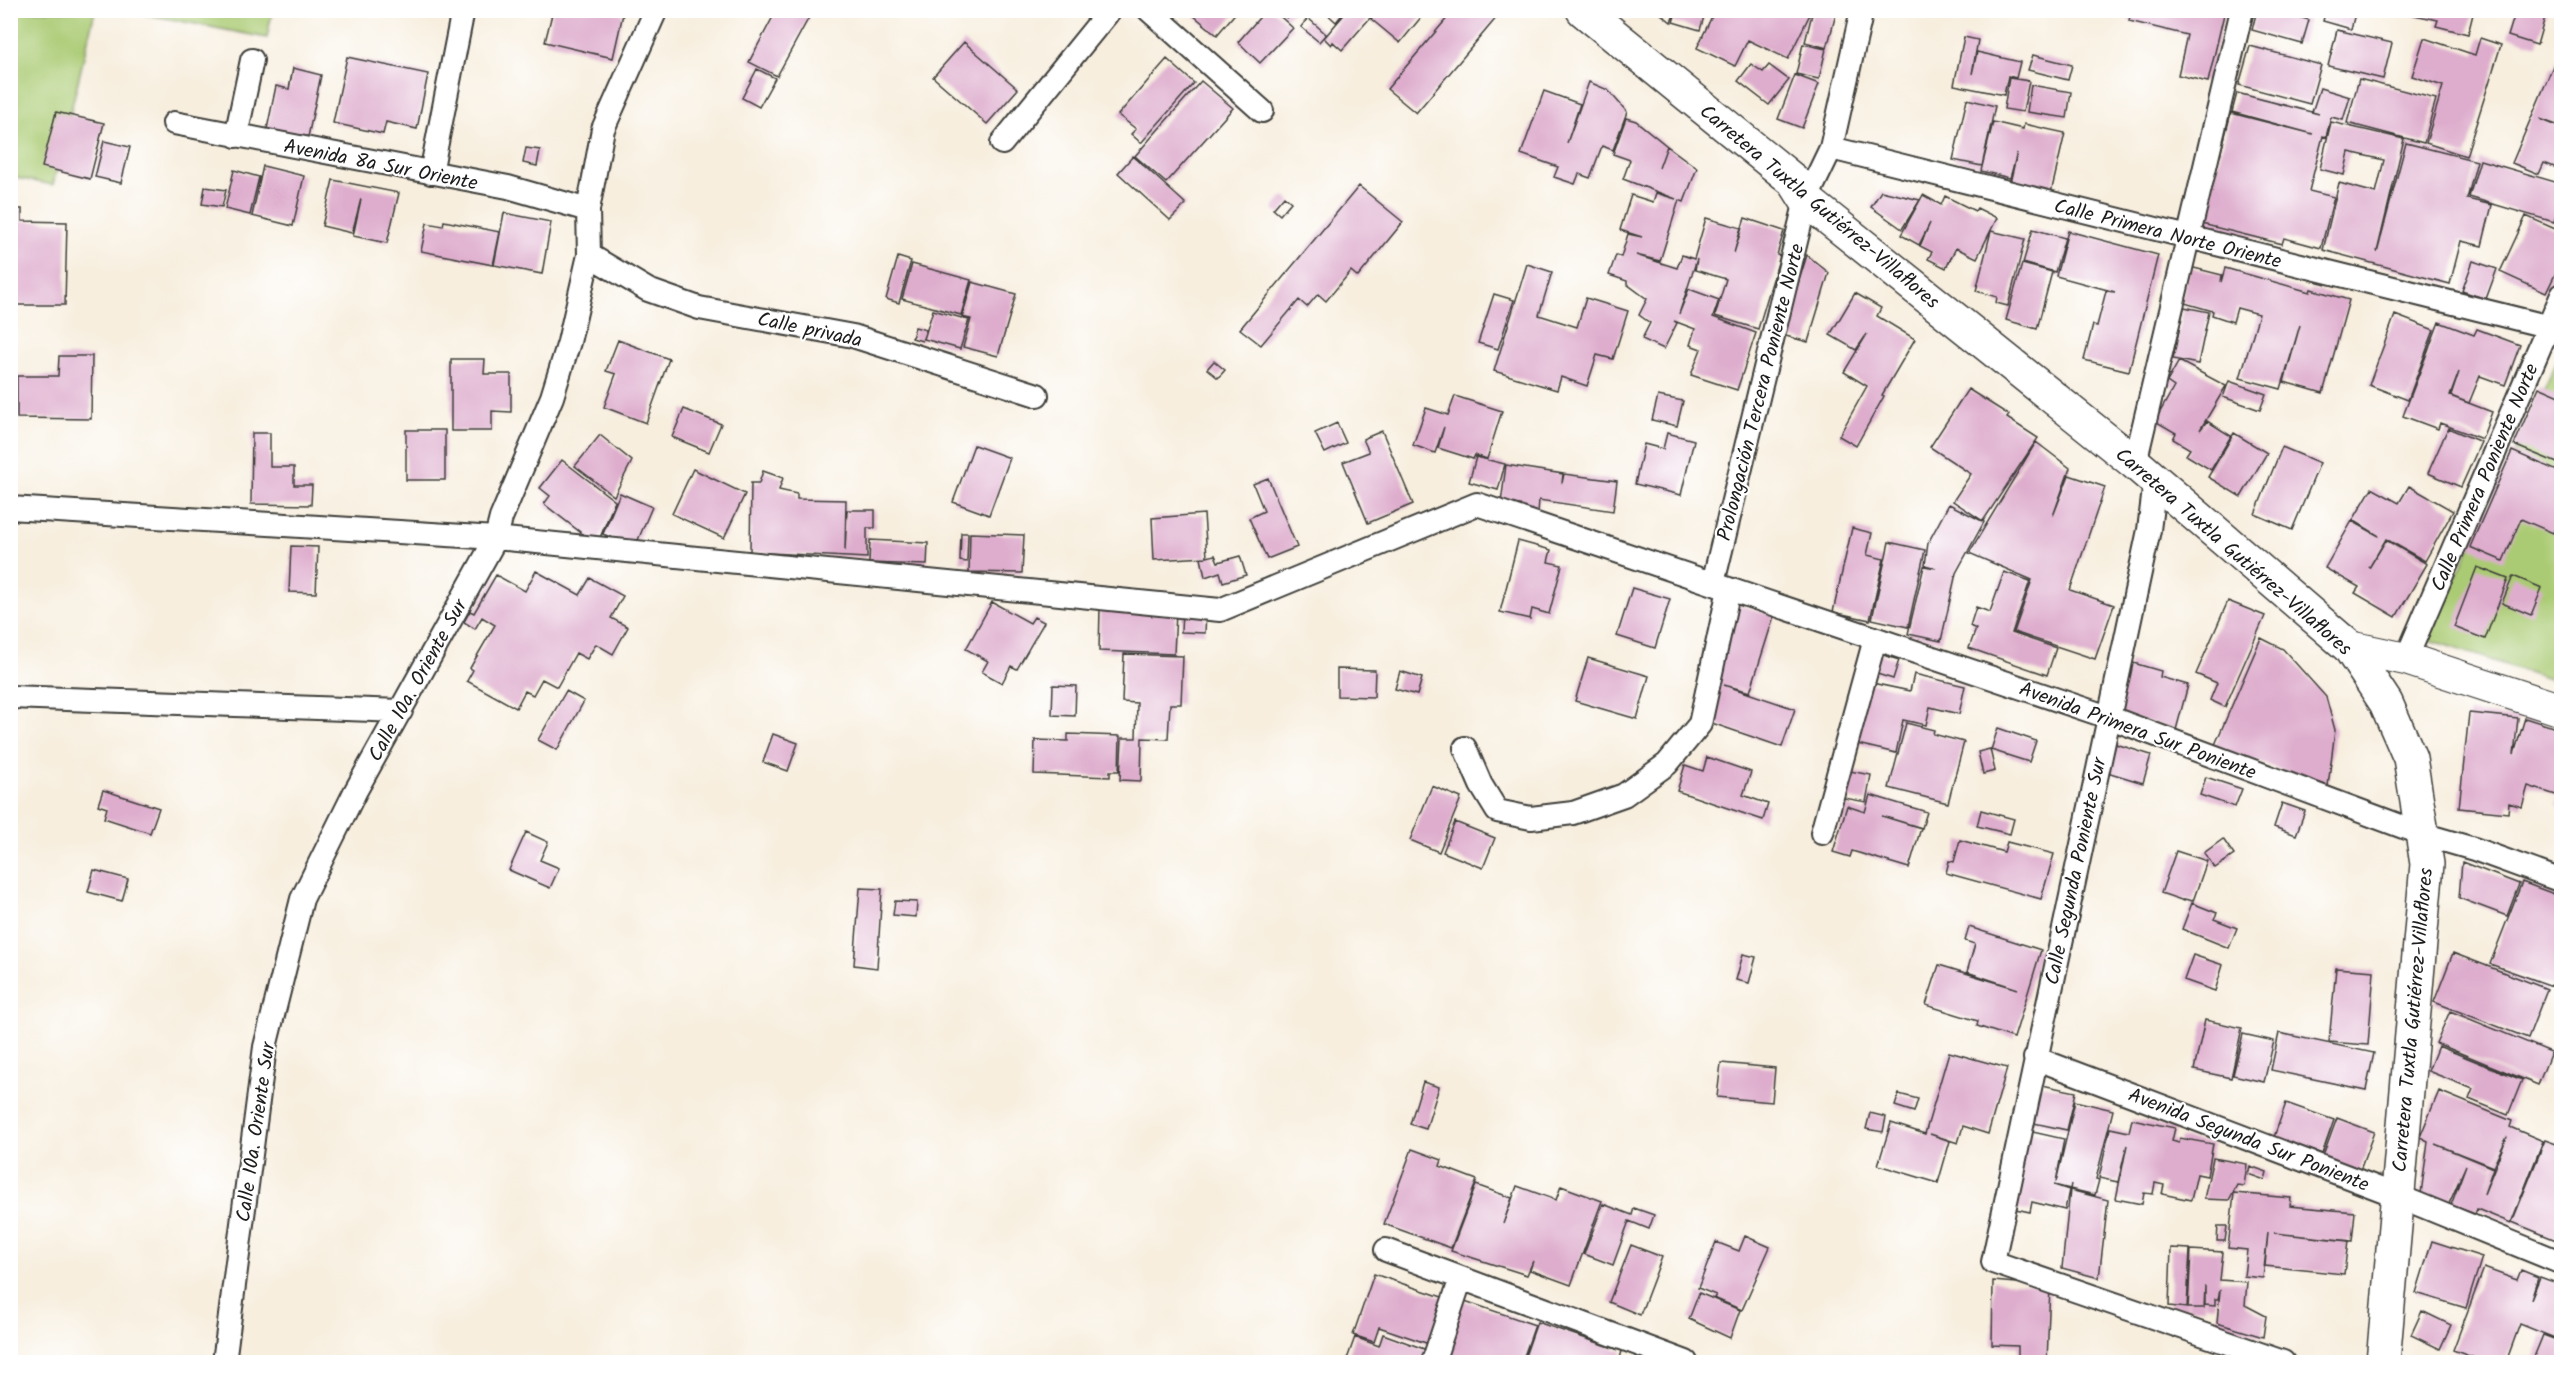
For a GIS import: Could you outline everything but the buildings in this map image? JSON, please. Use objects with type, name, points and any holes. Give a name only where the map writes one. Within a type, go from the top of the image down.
[{"type":"main road","name":"Carretera Tuxtla Gutiérrez-Villaflores","points":[[1583,10],[1794,181],[1806,200],[2145,472],[2349,647],[2385,703],[2410,758],[2427,864],[2383,1362]]},
{"type":"street","points":[[431,173],[463,10]]},
{"type":"street","name":"Calle 10a. Oriente Sur","points":[[224,1362],[265,1047],[302,899],[355,792],[496,538],[501,518],[552,397],[569,342],[589,255],[588,210],[603,129],[656,10]]},
{"type":"street","points":[[1002,142],[1110,10]]},
{"type":"street","points":[[1149,10],[1262,111]]},
{"type":"street","points":[[1806,200],[1832,148],[1862,10]]},
{"type":"street","name":"Calle Segunda Poniente Sur","points":[[2242,10],[2190,239],[2145,472],[2149,530],[1993,1262],[2283,1362]]},
{"type":"street","points":[[236,136],[252,60]]},
{"type":"street","name":"Avenida 8a Sur Oriente","points":[[174,123],[508,187],[588,210]]},
{"type":"street","name":"Calle Primera Norte Oriente","points":[[1832,148],[2190,239],[2555,328]]},
{"type":"street","name":"Prolongación Tercera Poniente Norte","points":[[1466,748],[1481,785],[1497,811],[1531,818],[1541,817],[1573,813],[1624,795],[1667,764],[1700,724],[1721,586],[1806,200]]},
{"type":"street","name":"Calle privada","points":[[589,255],[648,290],[699,308],[853,336],[1037,395]]},
{"type":"street","name":"Calle Primera Poniente Norte","points":[[2406,659],[2555,328],[2562,296]]},
{"type":"street","name":"Avenida Primera Sur Poniente","points":[[10,508],[496,538],[1220,610],[1477,504],[2108,717],[2422,834],[2474,849],[2562,881]]},
{"type":"street","points":[[1822,833],[1875,639]]},
{"type":"street","points":[[2349,647],[2406,659],[2562,710]]},
{"type":"street","points":[[10,697],[401,711]]},
{"type":"street","name":"Avenida Segunda Sur Poniente","points":[[2035,1058],[2398,1196],[2562,1263]]},
{"type":"street","points":[[1386,1250],[1686,1362]]},
{"type":"street","points":[[1433,1362],[1461,1278]]},
{"type":"green space","points":[[10,11],[95,11],[53,185],[11,177]]},
{"type":"green space","points":[[129,11],[272,11],[267,38]]},
{"type":"green space","points":[[2561,353],[2561,683],[2427,639]]}]
